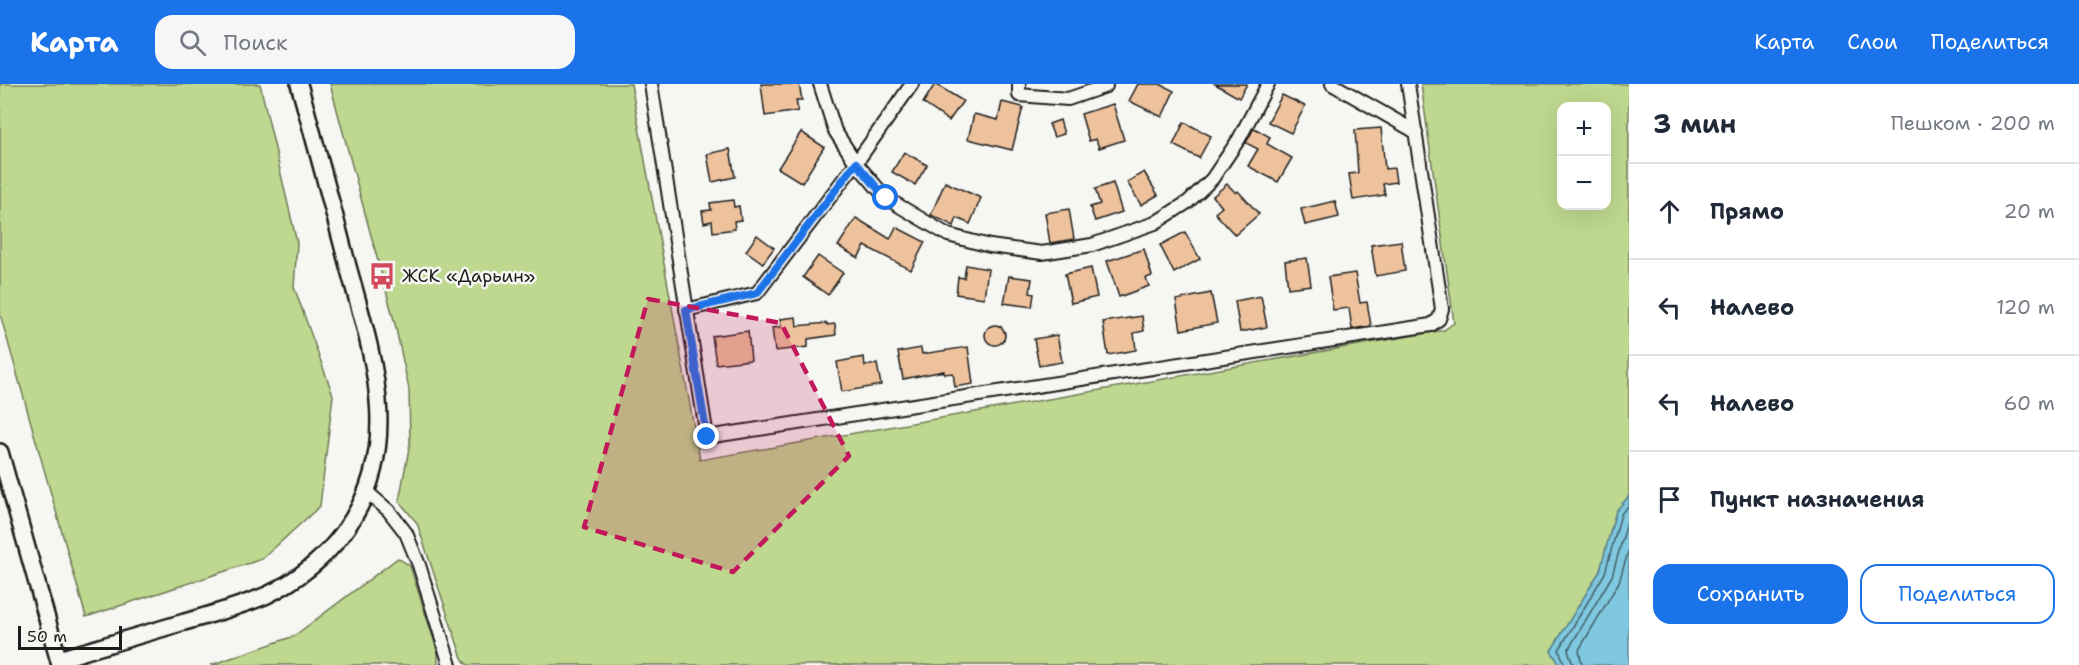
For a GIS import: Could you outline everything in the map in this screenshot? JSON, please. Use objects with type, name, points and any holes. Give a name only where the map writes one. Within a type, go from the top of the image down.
[{"type":"street","points":[[0,452],[60,662],[228,609],[268,594],[304,572],[333,547],[354,519],[367,492],[377,457],[380,425],[378,391],[369,346],[299,84]]},
{"type":"street","points":[[651,84],[707,437],[1431,325],[1439,319],[1442,309],[1408,84]]},
{"type":"street","points":[[820,84],[835,131],[856,163],[886,198],[948,235],[990,246],[1042,253],[1092,246],[1155,223],[1188,202],[1212,179],[1239,139],[1268,84]]},
{"type":"street","points":[[686,310],[757,293],[856,163],[912,84]]},
{"type":"street","points":[[1019,84],[1018,95],[1068,99],[1106,86]]},
{"type":"street","points":[[1332,84],[1416,132]]},
{"type":"street","points":[[367,492],[389,511],[406,533],[420,565],[450,665]]},
{"type":"highlighted area","points":[[648,299],[781,323],[849,456],[733,572],[584,527]]},
{"type":"green space","points":[[0,84],[260,84],[297,243],[294,287],[333,395],[320,506],[262,559],[86,617],[0,314]]},
{"type":"green space","points":[[330,84],[631,84],[700,460],[1444,330],[1454,323],[1421,84],[1629,84],[1629,496],[1616,511],[1600,571],[1551,651],[1560,665],[467,665],[462,658],[417,523],[399,501],[410,443],[409,389],[395,324]]},
{"type":"green space","points":[[398,558],[410,566],[438,653],[438,665],[211,665],[294,636]]},
{"type":"water","points":[[1629,496],[1629,665],[1560,665],[1551,651],[1600,571],[1616,511]]},
{"type":"building","points":[[761,84],[799,84],[802,100],[796,100],[798,111],[765,116]]},
{"type":"building","points":[[935,84],[963,101],[949,121],[923,103]]},
{"type":"building","points":[[1138,84],[1160,84],[1174,91],[1162,117],[1129,101]]},
{"type":"building","points":[[1215,84],[1247,84],[1239,98]]},
{"type":"building","points":[[1282,95],[1305,106],[1291,133],[1268,122]]},
{"type":"building","points":[[1002,102],[1023,107],[1012,150],[968,139],[974,114],[998,120]]},
{"type":"building","points":[[1113,104],[1124,140],[1099,148],[1096,139],[1089,141],[1081,114]]},
{"type":"building","points":[[1060,120],[1064,134],[1054,137],[1049,124]]},
{"type":"building","points":[[1184,122],[1211,136],[1199,158],[1173,145]]},
{"type":"building","points":[[1254,128],[1270,137],[1267,144],[1292,158],[1278,182],[1248,166],[1258,149],[1246,143]]},
{"type":"building","points":[[1381,128],[1385,169],[1394,168],[1396,182],[1383,184],[1385,195],[1353,200],[1349,174],[1358,173],[1355,130]]},
{"type":"building","points":[[801,132],[824,147],[802,183],[778,168]]},
{"type":"building","points":[[730,149],[735,177],[712,182],[707,154]]},
{"type":"building","points":[[904,152],[927,165],[915,185],[892,172]]},
{"type":"building","points":[[1144,172],[1158,195],[1141,205],[1127,182]]},
{"type":"building","points":[[945,182],[981,198],[970,224],[957,218],[954,226],[931,215]]},
{"type":"building","points":[[1113,183],[1122,212],[1095,221],[1090,207],[1100,204],[1095,189]]},
{"type":"building","points":[[1227,184],[1236,193],[1238,191],[1259,214],[1235,235],[1215,213],[1222,207],[1213,196]]},
{"type":"building","points":[[733,200],[734,207],[739,206],[741,220],[734,221],[735,229],[713,232],[712,221],[704,223],[702,211],[711,210],[710,203]]},
{"type":"building","points":[[1335,201],[1339,217],[1305,225],[1301,209]]},
{"type":"building","points":[[1069,209],[1074,239],[1050,243],[1045,213]]},
{"type":"building","points":[[856,218],[890,239],[896,227],[925,242],[911,270],[865,246],[858,258],[838,246]]},
{"type":"building","points":[[1185,232],[1200,259],[1174,273],[1160,245]]},
{"type":"building","points":[[757,235],[774,248],[763,263],[746,251]]},
{"type":"building","points":[[1401,241],[1405,271],[1376,276],[1371,245]]},
{"type":"building","points":[[1144,249],[1152,276],[1146,278],[1149,286],[1119,297],[1107,261]]},
{"type":"building","points":[[818,256],[843,273],[828,295],[803,277]]},
{"type":"building","points":[[1307,258],[1311,285],[1288,288],[1285,261]]},
{"type":"building","points":[[966,265],[988,269],[984,298],[956,294],[958,277],[964,278]]},
{"type":"building","points":[[1091,268],[1097,297],[1071,303],[1065,274]]},
{"type":"building","points":[[1355,273],[1360,303],[1367,302],[1371,326],[1352,329],[1349,308],[1333,310],[1328,277]]},
{"type":"building","points":[[1009,276],[1032,279],[1030,293],[1034,294],[1032,307],[1004,303]]},
{"type":"building","points":[[1211,293],[1217,323],[1181,330],[1176,300]]},
{"type":"building","points":[[1261,296],[1267,327],[1240,332],[1235,301]]},
{"type":"building","points":[[1142,316],[1144,331],[1134,333],[1136,350],[1108,355],[1103,322]]},
{"type":"building","points":[[796,317],[797,326],[835,324],[836,335],[808,339],[808,347],[775,351],[772,328],[781,327],[780,319]]},
{"type":"building","points":[[995,325],[1002,328],[1005,335],[1002,342],[995,345],[988,342],[985,335],[988,328]]},
{"type":"building","points":[[748,331],[751,360],[716,364],[712,336]]},
{"type":"building","points":[[1057,335],[1062,362],[1039,366],[1034,339]]},
{"type":"building","points":[[968,347],[973,384],[955,387],[953,373],[944,374],[944,371],[903,379],[898,352],[921,348],[922,354]]},
{"type":"building","points":[[864,357],[865,366],[877,364],[881,385],[842,392],[837,362]]},
{"type":"place","name":"ЖСК «Дарьин»","points":[[382,276]]},
{"type":"route","points":[[707,437],[686,310],[757,293],[856,163],[886,198]]}]
